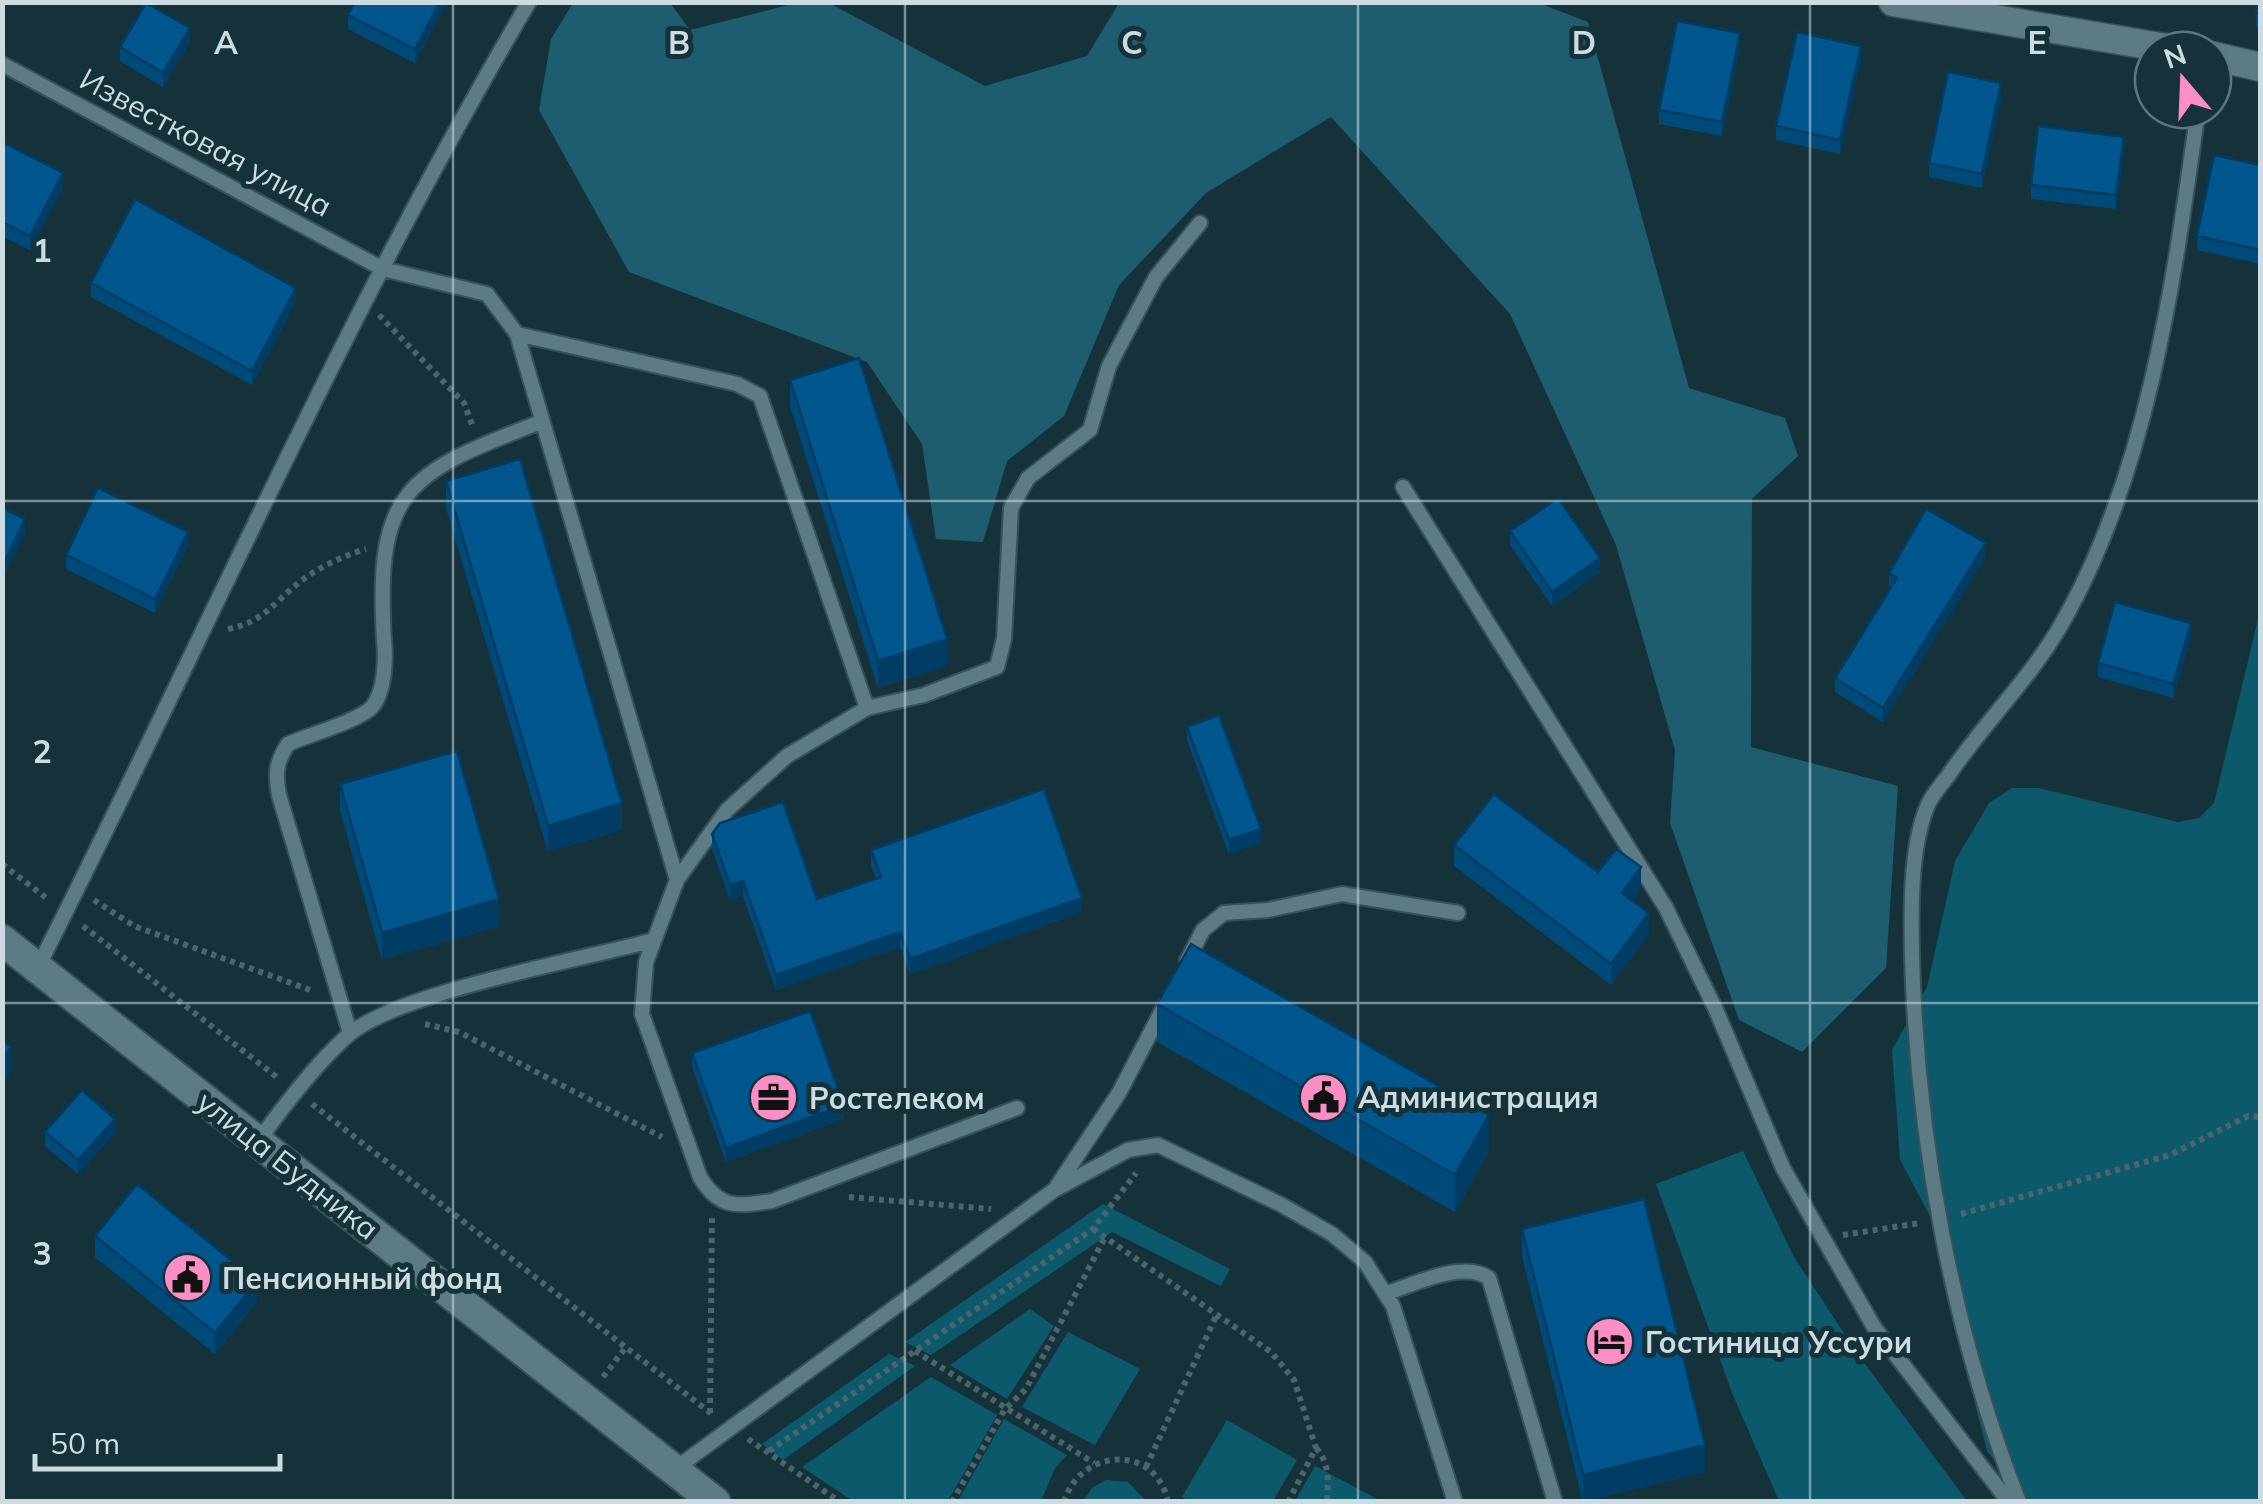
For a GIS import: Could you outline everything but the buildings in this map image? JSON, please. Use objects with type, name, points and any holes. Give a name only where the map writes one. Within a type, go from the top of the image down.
[{"type":"main road","name":"улица Будника","points":[[2,940],[715,1502]]},
{"type":"street","points":[[1893,2],[2133,42]]},
{"type":"street","points":[[2233,61],[2260,68]]},
{"type":"lane","points":[[38,968],[367,302],[476,92],[529,2]]},
{"type":"lane","name":"Известковая улица","points":[[2,64],[384,269],[487,294],[517,334]]},
{"type":"lane","points":[[2018,1502],[1987,1422],[1957,1313],[1914,1045],[1911,898],[1927,807],[2061,626],[2105,530],[2154,375],[2176,268],[2195,130]]},
{"type":"lane","points":[[1017,1108],[798,1192],[731,1207],[712,1196],[700,1177],[642,1014],[646,962],[678,880],[727,810],[788,756],[867,708],[924,695],[997,667],[1004,639],[1011,508],[1028,478],[1090,430],[1109,366],[1156,277],[1200,223]]},
{"type":"lane","points":[[678,880],[517,334],[736,384],[760,396],[867,708]]},
{"type":"lane","points":[[350,1034],[275,774],[288,744],[371,708],[378,694],[386,657],[380,568],[388,523],[405,494],[442,466],[541,422]]},
{"type":"lane","points":[[1402,487],[1666,908],[1716,1010],[1783,1168],[1874,1327],[2009,1502]]},
{"type":"lane","points":[[1178,979],[1203,930],[1224,914],[1268,910],[1342,894],[1458,913]]},
{"type":"lane","points":[[258,1142],[296,1091],[350,1034],[412,1002],[654,940]]},
{"type":"lane","points":[[1054,1190],[1119,1094],[1169,996]]},
{"type":"lane","points":[[674,1470],[1054,1190],[1128,1150],[1158,1145],[1280,1204],[1332,1234],[1365,1262],[1387,1293],[1455,1502]]},
{"type":"lane","points":[[1387,1293],[1448,1274],[1478,1270],[1490,1278],[1555,1502]]},
{"type":"path","points":[[367,302],[464,403],[480,448]]},
{"type":"path","points":[[203,634],[253,624],[303,580],[340,557],[384,544]]},
{"type":"path","points":[[2,864],[732,1430],[769,1451],[840,1502]]},
{"type":"path","points":[[1822,1239],[1942,1220],[2170,1155],[2248,1116],[2260,1117]]},
{"type":"path","points":[[769,1451],[1093,1230],[1158,1145]]},
{"type":"path","points":[[798,1192],[1024,1212]]},
{"type":"path","points":[[710,1413],[712,1196]]},
{"type":"path","points":[[1093,1230],[1272,1352],[1294,1380],[1316,1448],[1324,1456],[1327,1502]]},
{"type":"path","points":[[952,1502],[1005,1410],[1026,1390],[1104,1238]]},
{"type":"path","points":[[1146,1466],[1217,1314]]},
{"type":"path","points":[[915,1351],[1094,1463]]},
{"type":"path","points":[[1288,1502],[1316,1448]]},
{"type":"path","points":[[1064,1502],[1079,1473],[1112,1458],[1146,1466],[1159,1480],[1168,1502]]},
{"type":"shaded area","points":[[1536,2],[1588,22],[1689,388],[1785,418],[1798,456],[1752,499],[1751,747],[1898,786],[1886,968],[1802,1052],[1739,1020],[1670,823],[1675,750],[1616,545],[1510,314],[1331,117],[1206,193],[1119,285],[1064,416],[1007,461],[983,542],[936,539],[922,444],[867,362],[629,272],[539,110],[551,39],[573,3],[670,3],[690,30],[796,3],[829,3],[985,86],[1087,56],[1119,3]]},
{"type":"shaded area","points":[[2260,611],[2260,1501],[2028,1501],[1987,1451],[1951,1308],[1959,1270],[1900,1160],[1892,1050],[1927,987],[1955,861],[1989,803],[2012,788],[2039,788],[2178,822],[2199,818],[2214,803]]},
{"type":"shaded area","points":[[1743,1151],[1794,1257],[1859,1356],[1967,1501],[1779,1501],[1733,1395],[1656,1184]]},
{"type":"shaded area","points":[[1103,1204],[1230,1269],[1221,1286],[1112,1232],[931,1355],[905,1342]]},
{"type":"shaded area","points":[[1030,1309],[1054,1326],[1007,1399],[950,1365]]},
{"type":"shaded area","points":[[1068,1332],[1140,1369],[1095,1445],[1022,1407]]},
{"type":"shaded area","points":[[889,1354],[915,1366],[783,1460],[762,1444]]},
{"type":"shaded area","points":[[931,1377],[997,1415],[948,1501],[853,1501],[802,1467]]},
{"type":"shaded area","points":[[1004,1419],[1067,1455],[1055,1468],[1041,1501],[958,1501]]},
{"type":"shaded area","points":[[1227,1420],[1297,1460],[1273,1501],[1190,1502],[1182,1497]]},
{"type":"shaded area","points":[[1315,1466],[1381,1501],[1295,1501]]},
{"type":"shaded area","points":[[1106,1480],[1128,1482],[1146,1501],[1083,1501],[1092,1488]]},
{"type":"place","name":"Администрация","points":[[1323,1097]]},
{"type":"place","name":"Ростелеком","points":[[774,1098]]},
{"type":"place","name":"Пенсионный фонд","points":[[187,1278]]},
{"type":"place","name":"Гостиница Уссури","points":[[1610,1342]]}]
